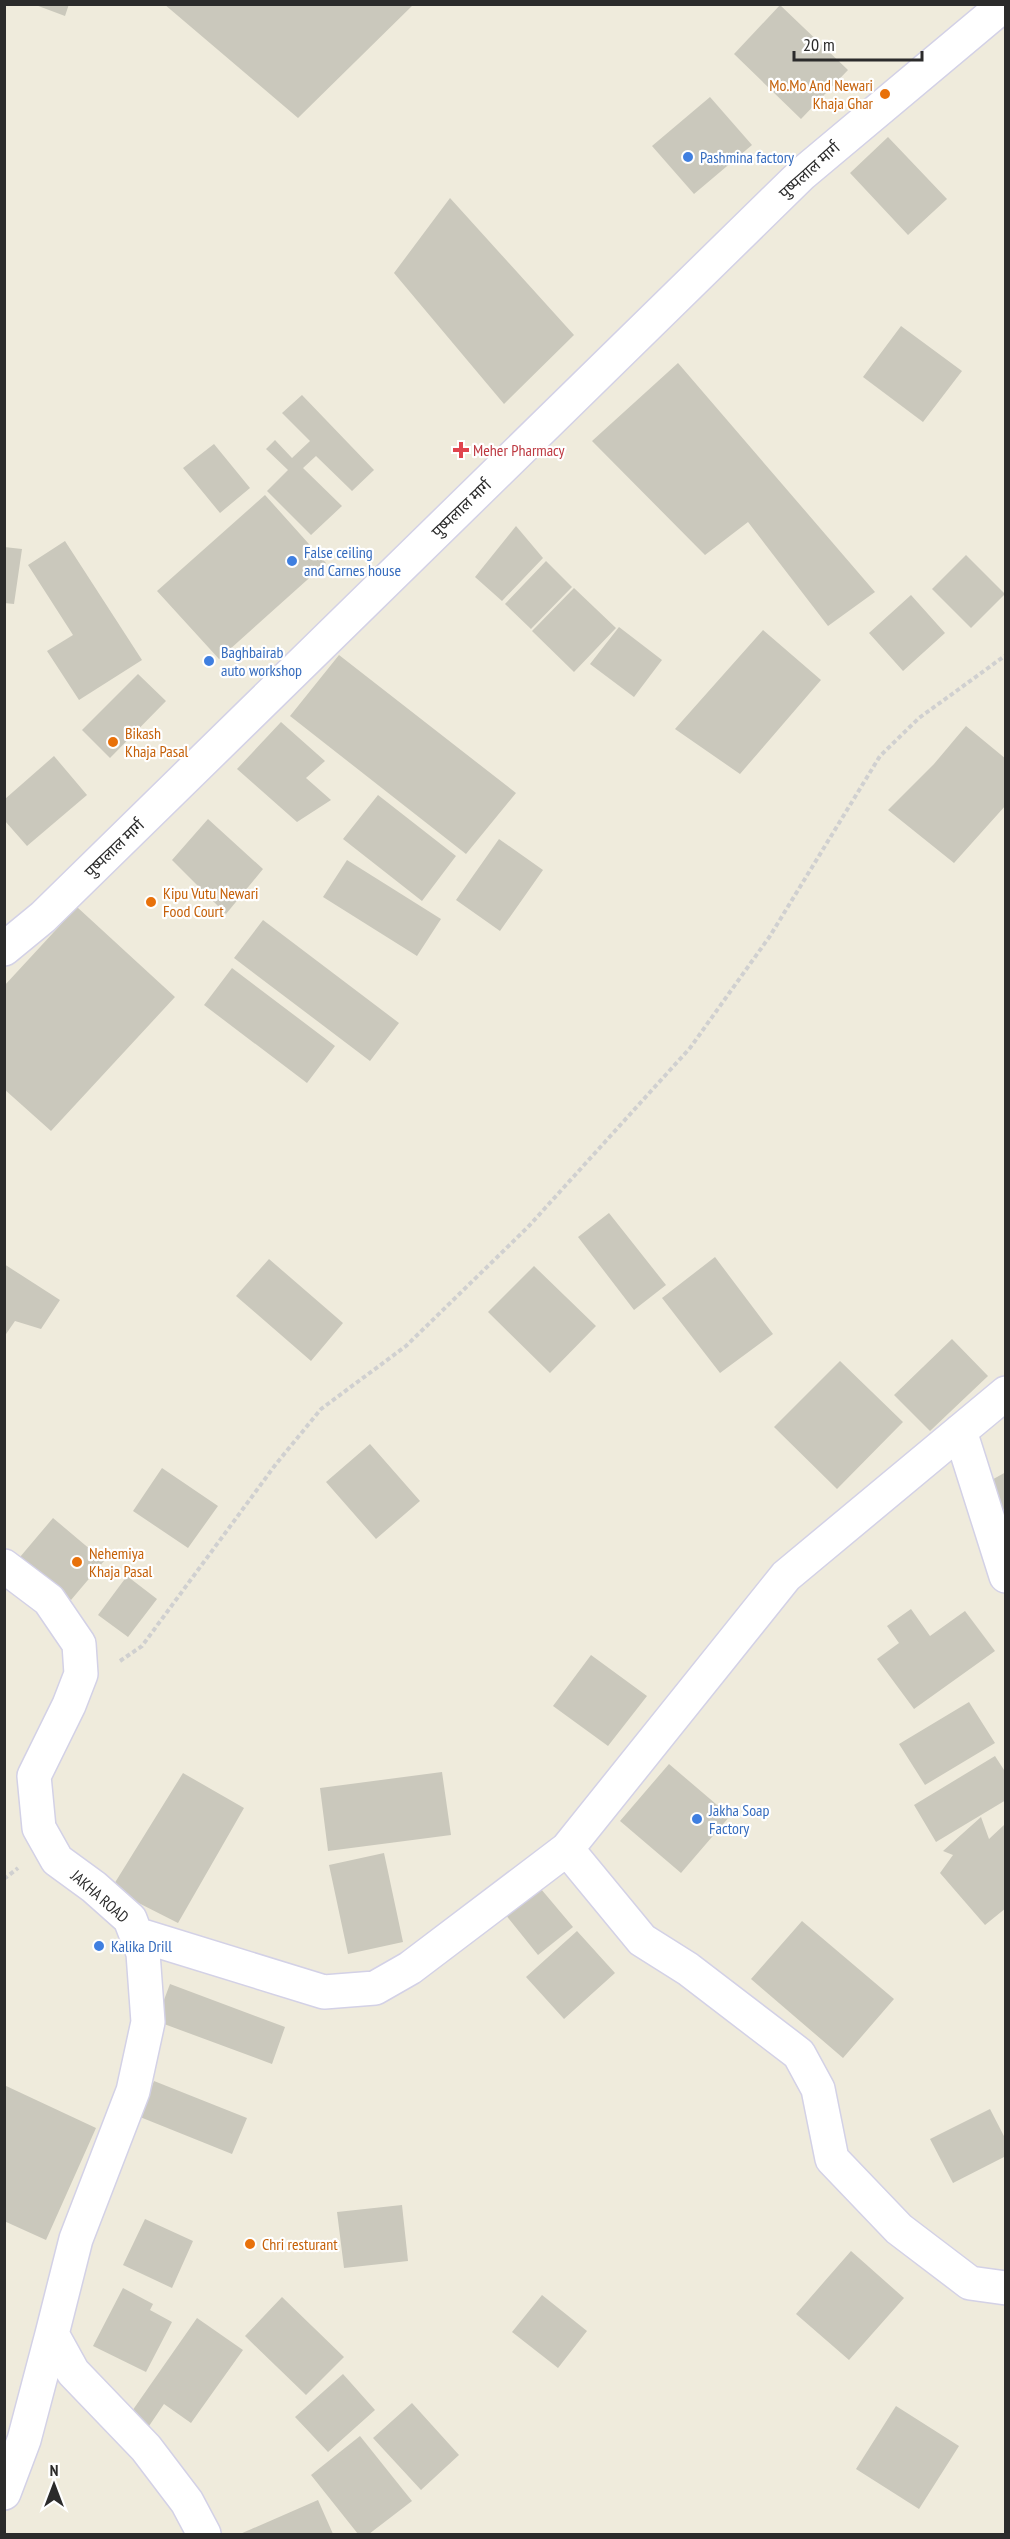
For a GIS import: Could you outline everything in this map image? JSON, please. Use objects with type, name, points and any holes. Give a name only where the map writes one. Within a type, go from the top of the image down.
[{"type":"street","name":"पुष्पलाल मार्ग","points":[[4,949],[52,909],[802,174],[1005,4]]},
{"type":"street","points":[[136,1934],[324,1992],[375,1988],[410,1968],[567,1849],[786,1576],[1005,1394]]},
{"type":"street","points":[[960,1431],[1005,1576]]},
{"type":"street","name":"JAKHA ROAD","points":[[4,1566],[49,1600],[79,1644],[81,1674],[69,1706],[34,1776],[39,1828],[57,1860],[94,1887],[130,1919],[143,1953],[148,2022],[133,2091],[76,2239],[24,2440],[4,2493]]},
{"type":"street","points":[[567,1849],[642,1940],[688,1969],[799,2054],[818,2088],[832,2159],[899,2229],[970,2283],[1005,2288]]},
{"type":"street","points":[[51,2334],[73,2373],[146,2448],[187,2502],[204,2535]]},
{"type":"path","points":[[81,1674],[102,1669],[124,1659],[142,1646],[276,1464],[321,1409],[406,1346],[528,1227],[612,1137],[690,1048],[770,936],[880,756],[919,718],[1005,655]]},
{"type":"building","points":[[33,4],[69,4],[65,16]]},
{"type":"building","points":[[164,4],[414,4],[298,118]]},
{"type":"building","points":[[780,5],[848,70],[801,119],[734,54]]},
{"type":"building","points":[[710,97],[752,145],[694,194],[652,146]]},
{"type":"building","points":[[888,137],[947,199],[908,235],[850,173]]},
{"type":"building","points":[[450,198],[574,335],[504,404],[394,273]]},
{"type":"building","points":[[901,326],[962,371],[923,422],[863,377]]},
{"type":"building","points":[[678,363],[875,592],[828,626],[748,522],[705,555],[592,441]]},
{"type":"building","points":[[302,395],[374,470],[352,491],[316,456],[303,468],[342,506],[311,535],[267,491],[288,470],[266,449],[275,440],[292,458],[310,441],[282,413]]},
{"type":"building","points":[[214,444],[250,488],[220,513],[183,468]]},
{"type":"building","points":[[265,495],[326,563],[219,659],[157,591]]},
{"type":"building","points":[[516,526],[543,558],[502,601],[475,577]]},
{"type":"building","points":[[65,541],[142,660],[79,700],[47,651],[73,635],[28,565]]},
{"type":"building","points":[[4,547],[22,549],[14,604],[4,603]]},
{"type":"building","points":[[966,555],[1005,594],[971,628],[932,589]]},
{"type":"building","points":[[546,561],[572,587],[531,629],[505,604]]},
{"type":"building","points":[[574,588],[616,628],[574,672],[532,631]]},
{"type":"building","points":[[911,595],[945,633],[903,671],[869,633]]},
{"type":"building","points":[[619,627],[662,660],[634,697],[590,664]]},
{"type":"building","points":[[763,630],[821,680],[740,774],[675,729]]},
{"type":"building","points":[[339,655],[516,793],[466,854],[290,716]]},
{"type":"building","points":[[138,674],[166,701],[110,758],[82,730]]},
{"type":"building","points":[[281,722],[325,761],[306,778],[331,800],[297,822],[237,769]]},
{"type":"building","points":[[966,726],[1006,759],[1006,805],[954,863],[888,810],[934,764]]},
{"type":"building","points":[[54,756],[87,795],[27,846],[5,821],[5,799]]},
{"type":"building","points":[[378,795],[456,856],[422,901],[343,839]]},
{"type":"building","points":[[208,819],[263,869],[226,914],[172,860]]},
{"type":"building","points":[[499,839],[543,870],[500,931],[456,900]]},
{"type":"building","points":[[347,860],[441,919],[417,956],[323,897]]},
{"type":"building","points":[[77,907],[175,997],[51,1131],[4,1089],[4,986]]},
{"type":"building","points":[[263,920],[399,1023],[370,1061],[234,958]]},
{"type":"building","points":[[232,968],[335,1046],[307,1083],[204,1005]]},
{"type":"building","points":[[609,1213],[666,1285],[634,1310],[578,1237]]},
{"type":"building","points":[[715,1257],[773,1334],[720,1373],[662,1298]]},
{"type":"building","points":[[269,1259],[343,1323],[311,1361],[236,1296]]},
{"type":"building","points":[[4,1264],[60,1300],[41,1329],[15,1321],[4,1337]]},
{"type":"building","points":[[534,1266],[596,1326],[550,1373],[488,1312]]},
{"type":"building","points":[[952,1339],[988,1376],[930,1431],[894,1395]]},
{"type":"building","points":[[840,1361],[903,1422],[837,1489],[774,1427]]},
{"type":"building","points":[[370,1444],[420,1501],[376,1539],[326,1482]]},
{"type":"building","points":[[162,1468],[218,1506],[188,1548],[133,1511]]},
{"type":"building","points":[[1006,1472],[1006,1514],[988,1482]]},
{"type":"building","points":[[53,1518],[104,1561],[71,1600],[20,1557]]},
{"type":"building","points":[[127,1576],[157,1599],[128,1637],[98,1615]]},
{"type":"building","points":[[911,1609],[930,1636],[965,1611],[995,1651],[914,1709],[877,1659],[899,1643],[887,1626]]},
{"type":"building","points":[[591,1655],[647,1696],[608,1746],[553,1706]]},
{"type":"building","points":[[969,1702],[995,1743],[925,1785],[899,1744]]},
{"type":"building","points":[[995,1756],[1006,1773],[1006,1800],[936,1842],[914,1805]]},
{"type":"building","points":[[669,1764],[730,1816],[681,1873],[620,1821]]},
{"type":"building","points":[[442,1772],[451,1835],[328,1851],[320,1788]]},
{"type":"building","points":[[183,1773],[244,1808],[178,1923],[111,1889]]},
{"type":"building","points":[[981,1817],[989,1839],[1004,1825],[1006,1827],[1006,1908],[985,1925],[940,1873],[953,1855],[943,1851]]},
{"type":"building","points":[[384,1853],[403,1942],[348,1954],[329,1865]]},
{"type":"building","points":[[541,1889],[573,1927],[538,1955],[505,1914]]},
{"type":"building","points":[[802,1921],[894,1999],[843,2058],[751,1979]]},
{"type":"building","points":[[577,1931],[615,1973],[564,2019],[526,1977]]},
{"type":"building","points":[[170,1984],[285,2027],[272,2064],[156,2021]]},
{"type":"building","points":[[154,2081],[247,2118],[232,2154],[140,2117]]},
{"type":"building","points":[[4,2085],[96,2128],[46,2240],[4,2221]]},
{"type":"building","points":[[990,2109],[1006,2140],[1006,2156],[953,2183],[930,2139]]},
{"type":"building","points":[[402,2205],[408,2261],[344,2268],[337,2212]]},
{"type":"building","points":[[145,2219],[193,2241],[172,2288],[123,2265]]},
{"type":"building","points":[[851,2251],[904,2298],[849,2360],[796,2314]]},
{"type":"building","points":[[123,2288],[153,2304],[150,2310],[172,2322],[146,2372],[93,2346]]},
{"type":"building","points":[[542,2295],[587,2331],[558,2368],[512,2332]]},
{"type":"building","points":[[282,2297],[344,2357],[306,2395],[245,2336]]},
{"type":"building","points":[[197,2318],[243,2350],[191,2423],[164,2404],[149,2426],[130,2414]]},
{"type":"building","points":[[343,2374],[375,2410],[328,2452],[295,2417]]},
{"type":"building","points":[[412,2403],[459,2455],[421,2490],[373,2438]]},
{"type":"building","points":[[896,2406],[959,2446],[919,2509],[856,2469]]},
{"type":"building","points":[[360,2436],[412,2501],[369,2534],[358,2534],[311,2475]]},
{"type":"building","points":[[318,2500],[333,2534],[240,2534]]},
{"type":"place","name":"Mo.Mo And Newari Khaja Ghar","points":[[885,94]]},
{"type":"place","name":"Pashmina factory","points":[[688,157]]},
{"type":"place","name":"Meher Pharmacy","points":[[461,450]]},
{"type":"place","name":"False ceiling and Carnes house","points":[[292,561]]},
{"type":"place","name":"Baghbairab auto workshop","points":[[209,661]]},
{"type":"place","name":"Bikash Khaja Pasal","points":[[113,742]]},
{"type":"place","name":"Kipu Vutu Newari Food Court","points":[[151,902]]},
{"type":"place","name":"Nehemiya Khaja Pasal","points":[[77,1562]]},
{"type":"place","name":"Jakha Soap Factory","points":[[697,1819]]},
{"type":"place","name":"Kalika Drill","points":[[99,1946]]},
{"type":"place","name":"Chri resturant","points":[[250,2244]]}]
